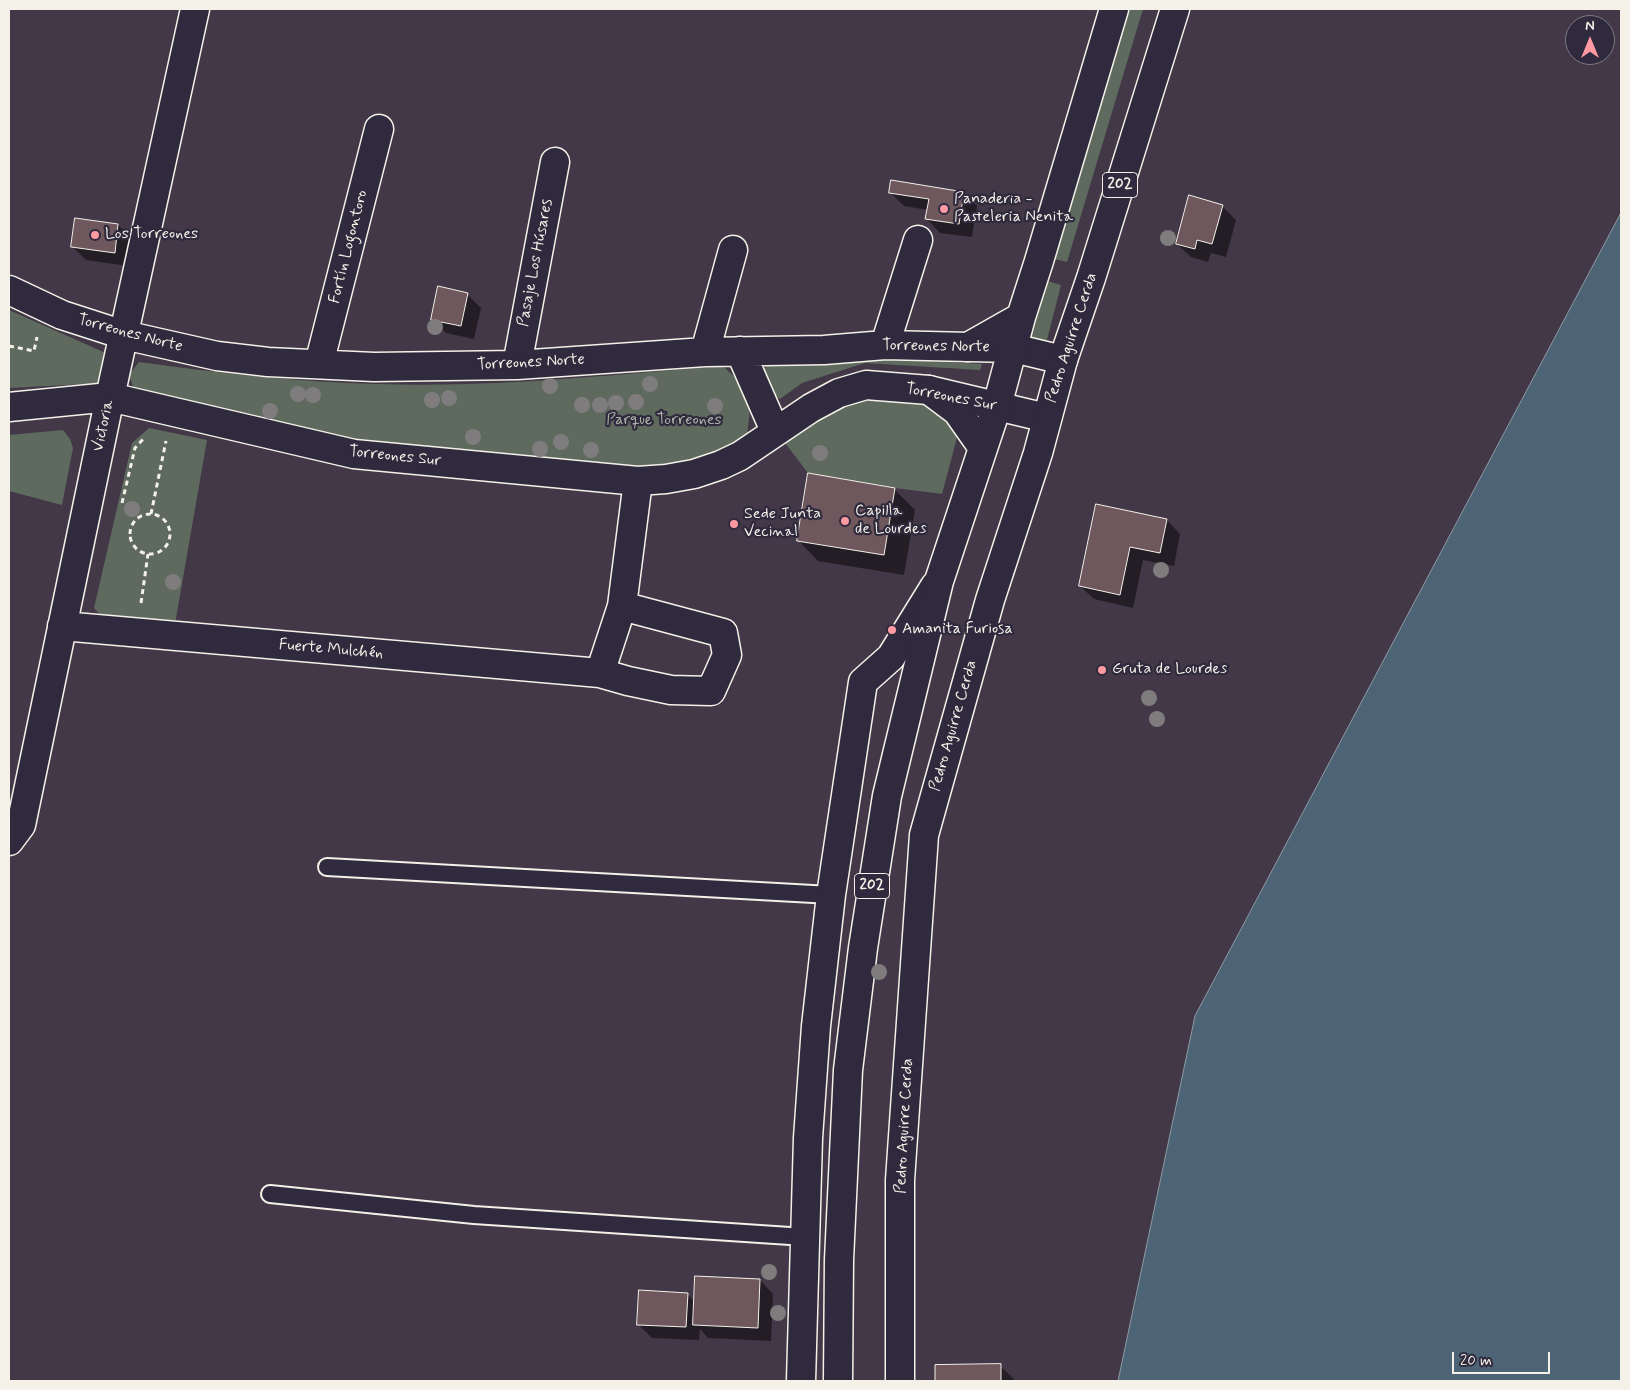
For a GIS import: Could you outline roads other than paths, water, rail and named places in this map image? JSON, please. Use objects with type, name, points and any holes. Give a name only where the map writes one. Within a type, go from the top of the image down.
[{"type":"main road","name":"Victoria","points":[[9,841],[20,824],[110,397],[195,9]]},
{"type":"main road","name":"202","points":[[838,1381],[839,1260],[848,1070],[863,948],[887,796],[939,580],[997,406],[1021,317],[1040,261],[1114,9]]},
{"type":"main road","name":"Pedro Aguirre Cerda","points":[[900,1381],[900,1180],[924,835],[990,600],[1038,452],[1063,360],[1091,278],[1175,9]]},
{"type":"main road","name":"Fortín Logontoro","points":[[319,364],[378,129]]},
{"type":"main road","name":"Pasaje Los Húsares","points":[[517,365],[555,162]]},
{"type":"main road","points":[[885,345],[918,240]]},
{"type":"main road","points":[[706,352],[733,250]]},
{"type":"main road","name":"Torreones Norte","points":[[9,290],[62,315],[124,335],[217,356],[268,362],[374,367],[517,365],[706,352],[824,350],[885,345],[1013,348],[1063,360]]},
{"type":"main road","points":[[968,347],[1021,317]]},
{"type":"main road","points":[[740,351],[775,431]]},
{"type":"main road","name":"Torreones Sur","points":[[9,407],[110,397],[354,454],[638,481],[694,474],[721,465],[758,444],[811,408],[840,393],[866,385],[928,390],[1047,418]]},
{"type":"main road","points":[[928,390],[957,411],[983,448]]},
{"type":"main road","points":[[600,673],[622,606],[638,481]]},
{"type":"main road","points":[[801,1381],[808,1138],[816,1036],[832,895],[863,682],[891,657],[939,580]]},
{"type":"main road","name":"Fuerte Mulchén","points":[[62,626],[600,673],[671,690],[711,691],[727,655],[723,633],[622,606]]},
{"type":"lane","points":[[327,867],[832,895]]},
{"type":"lane","points":[[270,1194],[474,1215],[806,1237]]},
{"type":"water","points":[[1621,213],[1621,1381],[1118,1381],[1195,1016]]},
{"type":"place","name":"Panaderia - Pasteleria Nenita","points":[[944,209]]},
{"type":"place","name":"Los Torreones","points":[[95,235]]},
{"type":"place","name":"Capilla de Lourdes","points":[[845,521]]},
{"type":"place","name":"Sede Junta Vecinal","points":[[734,524]]},
{"type":"place","name":"Amanita Furiosa","points":[[892,630]]},
{"type":"place","name":"Gruta de Lourdes","points":[[1102,670]]},
{"type":"park label","name":"Parque Torreones","points":[[664,421]]}]
